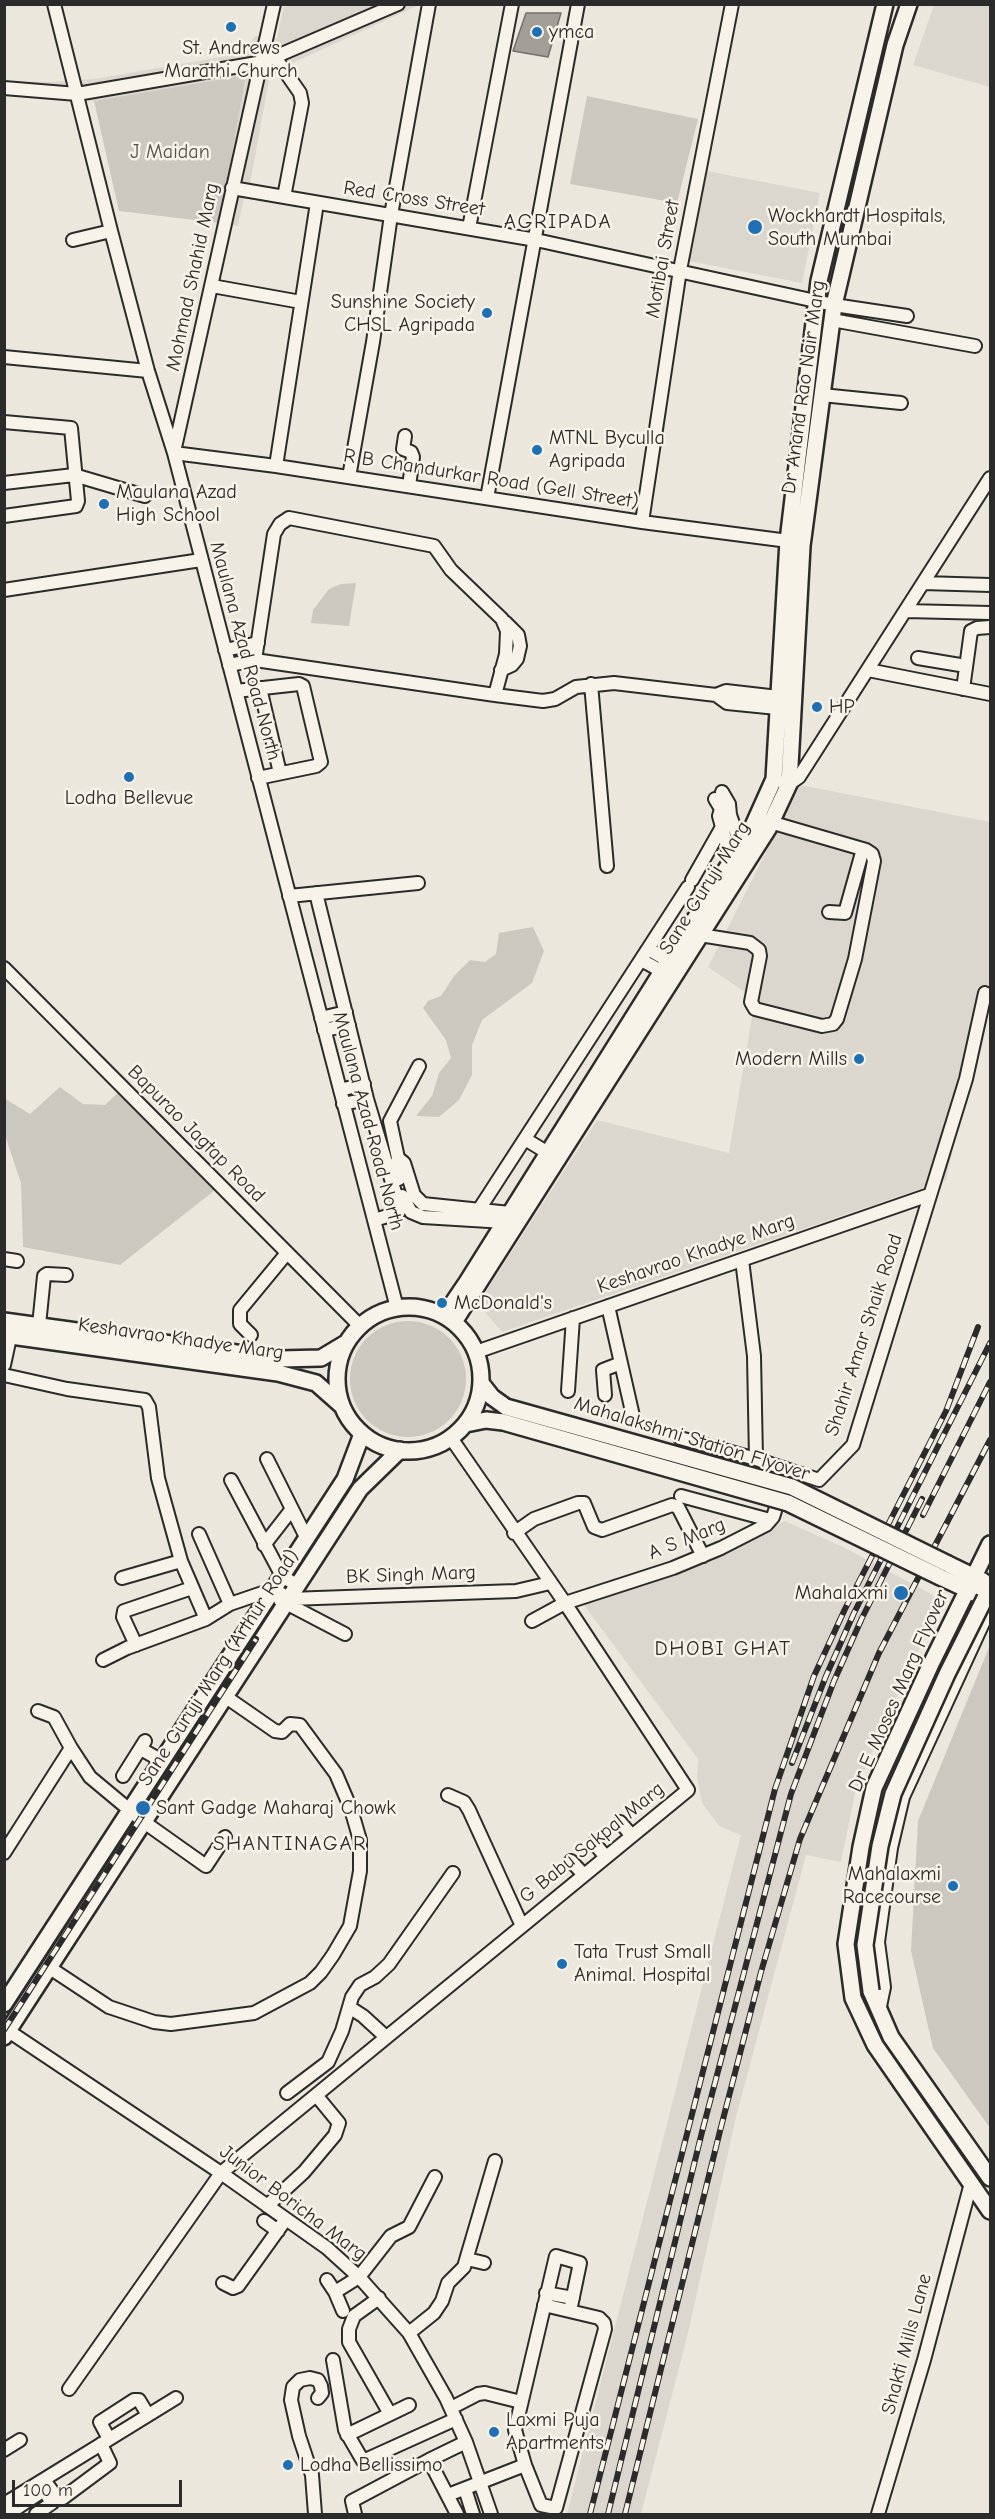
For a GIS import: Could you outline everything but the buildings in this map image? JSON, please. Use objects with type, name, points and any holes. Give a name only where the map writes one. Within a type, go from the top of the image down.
[{"type":"main road","name":"Dr Anand Rao Nair Marg","points":[[774,779],[778,702],[819,280],[885,4]]},
{"type":"main road","name":"Dr Anand Rao Nair Marg","points":[[789,784],[794,710],[795,542],[822,395],[833,312],[904,6]]},
{"type":"main road","name":"Sane Guruji Marg","points":[[449,1319],[507,1218],[588,1101],[671,969],[731,861],[741,846],[765,820],[774,779]]},
{"type":"main road","name":"Sane Guruji Marg","points":[[671,969],[700,935],[765,820],[789,784]]},
{"type":"main road","name":"Sane Guruji Marg","points":[[449,1319],[554,1150]]},
{"type":"main road","points":[[410,1306],[449,1319],[467,1336],[476,1352],[482,1383],[477,1405],[466,1424],[451,1438],[425,1449],[400,1450],[380,1445],[362,1434],[350,1421],[342,1406],[337,1385],[338,1364],[346,1343],[360,1326],[374,1316],[397,1308],[410,1306]]},
{"type":"main road","name":"Keshavrao Khadye Marg","points":[[8,1329],[280,1359],[321,1358],[346,1343]]},
{"type":"main road","name":"Keshavrao Khadye Marg","points":[[38,1333],[278,1373],[316,1383],[342,1406]]},
{"type":"main road","name":"Mahalakshmi Station Flyover","points":[[482,1383],[492,1396],[506,1407],[792,1487],[989,1594]]},
{"type":"main road","name":"Mahalakshmi Station Flyover","points":[[466,1424],[486,1420],[503,1422],[788,1503],[971,1583]]},
{"type":"main road","name":"Sane Guruji Marg (Arthur Road)","points":[[4,2004],[326,1510],[345,1479],[362,1434]]},
{"type":"main road","name":"Sane Guruji Marg (Arthur Road)","points":[[6,2032],[50,1968],[360,1489],[400,1450]]},
{"type":"main road","points":[[326,1510],[341,1519]]},
{"type":"main road","name":"Dr E Moses Marg Flyover","points":[[990,1544],[874,1788],[859,1857],[846,1944],[853,1998],[875,2045],[990,2211]]},
{"type":"main road","points":[[298,1553],[313,1563]]},
{"type":"main road","name":"Dr E Moses Marg Flyover","points":[[989,1594],[947,1674],[893,1794],[880,1846],[865,1945],[871,1991],[891,2037],[990,2178]]},
{"type":"street","name":"Maulana Azad Road North","points":[[54,4],[111,231],[148,371],[174,453],[397,1308]]},
{"type":"street","name":"Mohmad Shahid Marg","points":[[174,453],[232,188],[269,60],[274,4]]},
{"type":"street","points":[[4,88],[77,94],[269,60],[398,4]]},
{"type":"street","points":[[349,477],[373,342],[391,215],[429,4]]},
{"type":"street","points":[[469,228],[512,4]]},
{"type":"street","points":[[487,498],[578,4]]},
{"type":"street","name":"Motibai Street","points":[[642,522],[680,270],[732,4]]},
{"type":"street","points":[[269,60],[300,93],[302,103],[284,197]]},
{"type":"street","name":"Red Cross Street","points":[[232,188],[536,240],[817,300],[833,312]]},
{"type":"street","points":[[276,466],[317,203]]},
{"type":"street","points":[[73,240],[111,231]]},
{"type":"street","points":[[212,285],[301,302]]},
{"type":"street","points":[[833,312],[907,316]]},
{"type":"street","points":[[833,312],[975,346]]},
{"type":"street","points":[[4,357],[148,371]]},
{"type":"street","points":[[822,395],[901,403]]},
{"type":"street","points":[[4,422],[70,428],[73,434],[74,475],[78,501],[76,506],[4,516]]},
{"type":"street","points":[[405,436],[404,449],[411,452],[413,457],[409,486]]},
{"type":"street","name":"R B Chandurkar Road (Gell Street)","points":[[174,453],[276,466],[642,522],[795,542]]},
{"type":"street","points":[[4,483],[74,475],[145,496]]},
{"type":"street","name":"Sane Guruji Marg","points":[[789,784],[799,777],[990,478]]},
{"type":"street","points":[[255,660],[274,534],[280,524],[290,518],[434,546],[451,570],[502,619],[507,630],[506,654],[495,695]]},
{"type":"street","points":[[4,590],[201,560]]},
{"type":"street","points":[[923,583],[990,585]]},
{"type":"street","points":[[906,611],[990,613]]},
{"type":"street","points":[[963,688],[971,631],[990,627]]},
{"type":"street","points":[[225,650],[258,643]]},
{"type":"street","points":[[918,658],[966,666]]},
{"type":"street","points":[[229,665],[255,660],[543,702],[555,699],[576,687],[614,683],[717,695],[727,703],[778,702],[794,710]]},
{"type":"street","points":[[868,670],[990,694]]},
{"type":"street","points":[[236,691],[301,684],[322,759],[320,764],[258,778]]},
{"type":"street","points":[[591,684],[607,866]]},
{"type":"street","points":[[260,688],[280,773]]},
{"type":"street","points":[[774,779],[789,784]]},
{"type":"street","points":[[731,861],[722,827],[719,796],[729,804],[730,815],[741,846]]},
{"type":"street","points":[[700,935],[750,943],[759,950],[760,956],[751,1002],[755,1009],[822,1026],[833,1024],[837,1019],[855,959],[874,861],[872,854],[863,849],[765,820]]},
{"type":"street","points":[[478,1211],[645,955],[722,827]]},
{"type":"street","points":[[829,912],[844,913],[863,849]]},
{"type":"street","points":[[289,896],[418,883]]},
{"type":"street","points":[[316,893],[367,1099],[400,1210],[398,1214],[374,1220]]},
{"type":"street","points":[[645,955],[671,969]]},
{"type":"street","name":"Bapurao Jagtap Road","points":[[4,968],[360,1326]]},
{"type":"street","points":[[929,1195],[966,1079],[985,993]]},
{"type":"street","points":[[322,1024],[346,1012]]},
{"type":"street","points":[[322,1024],[349,1025]]},
{"type":"street","points":[[418,1066],[390,1120],[398,1158],[396,1167],[403,1200],[411,1212],[433,1218],[507,1218]]},
{"type":"street","points":[[340,1090],[364,1084]]},
{"type":"street","points":[[344,1104],[367,1099]]},
{"type":"street","points":[[525,1139],[554,1150]]},
{"type":"street","points":[[398,1158],[404,1163],[414,1195],[423,1204],[478,1211],[507,1218]]},
{"type":"street","name":"Keshavrao Khadye Marg","points":[[476,1352],[929,1195]]},
{"type":"street","name":"Shahir Amar Shaik Road","points":[[787,1471],[819,1480],[853,1445],[929,1195]]},
{"type":"street","points":[[251,1335],[240,1324],[238,1317],[240,1310],[287,1253]]},
{"type":"street","points":[[742,1260],[754,1356],[756,1459]]},
{"type":"street","points":[[38,1333],[44,1276],[47,1274],[66,1275]]},
{"type":"street","points":[[608,1306],[633,1416]]},
{"type":"street","points":[[568,1391],[573,1318]]},
{"type":"street","points":[[4,1365],[8,1329]]},
{"type":"street","points":[[605,1395],[603,1370],[621,1363]]},
{"type":"street","points":[[4,1375],[67,1389],[145,1400],[148,1407],[158,1478],[182,1561],[206,1619]]},
{"type":"street","name":"G Babu Sakpal Marg","points":[[69,2389],[221,2173],[688,1790],[565,1603],[514,1533],[451,1438]]},
{"type":"street","points":[[680,1438],[756,1459],[787,1471],[770,1520],[681,1496]]},
{"type":"street","points":[[267,1459],[307,1539]]},
{"type":"street","points":[[231,1480],[264,1545],[276,1587],[345,1634]]},
{"type":"street","points":[[514,1533],[534,1519],[578,1503],[584,1503],[594,1527],[602,1530],[672,1505],[678,1507],[703,1556]]},
{"type":"street","points":[[264,1545],[292,1509]]},
{"type":"street","name":"A S Marg","points":[[532,1621],[565,1603],[703,1556],[766,1525],[770,1520]]},
{"type":"street","points":[[199,1534],[230,1604]]},
{"type":"street","points":[[122,1578],[182,1561]]},
{"type":"street","name":"BK Singh Marg","points":[[291,1596],[516,1591],[550,1583]]},
{"type":"street","points":[[103,1660],[206,1619],[230,1604],[276,1587]]},
{"type":"street","points":[[276,1587],[291,1596]]},
{"type":"street","points":[[136,1645],[123,1617],[124,1611],[192,1588]]},
{"type":"street","points":[[879,2011],[884,1987],[878,1942],[891,1848],[903,1797],[989,1594]]},
{"type":"street","points":[[50,1968],[109,2007],[154,2022],[171,2024],[254,2013],[310,1983],[333,1955],[350,1926],[360,1871],[360,1840],[351,1809],[336,1774],[300,1725],[290,1724],[282,1732],[275,1731],[226,1697]]},
{"type":"street","points":[[38,1711],[54,1717],[90,1777],[144,1822],[206,1866],[225,1837]]},
{"type":"street","points":[[123,1776],[143,1745],[162,1761]]},
{"type":"street","points":[[4,1853],[71,1748]]},
{"type":"street","points":[[448,1795],[464,1802],[469,1810],[522,1926]]},
{"type":"street","points":[[620,1822],[632,1836]]},
{"type":"street","points":[[594,1843],[606,1857]]},
{"type":"street","points":[[571,1861],[584,1875]]},
{"type":"street","points":[[287,2092],[328,2062],[342,2031],[352,1997],[360,1985],[375,1977],[389,1964],[453,1873]]},
{"type":"street","points":[[349,2007],[363,2016],[386,2037]]},
{"type":"street","name":"Junior Boricha Marg","points":[[6,2032],[221,2173],[327,2248],[359,2277],[409,2333],[466,2442],[489,2514]]},
{"type":"street","points":[[328,2062],[340,2075]]},
{"type":"street","points":[[267,2206],[304,2172],[335,2135],[339,2123],[316,2095]]},
{"type":"street","points":[[409,2333],[434,2313],[442,2301],[448,2283],[460,2273],[467,2259],[495,2161]]},
{"type":"street","points":[[335,2292],[359,2277],[391,2236],[409,2227],[435,2177]]},
{"type":"street","name":"Shakti Mills Lane","points":[[878,2514],[924,2360],[971,2183]]},
{"type":"street","points":[[223,2283],[233,2288],[238,2286],[286,2219]]},
{"type":"street","points":[[264,2221],[278,2231]]},
{"type":"street","points":[[545,2299],[571,2305],[599,2318],[605,2326],[556,2508],[541,2505],[514,2434],[545,2299],[556,2256],[580,2263],[571,2305]]},
{"type":"street","points":[[467,2259],[484,2263]]},
{"type":"street","points":[[327,2280],[343,2310]]},
{"type":"street","points":[[378,2298],[354,2316],[349,2329],[349,2342],[390,2414]]},
{"type":"street","points":[[333,2360],[343,2425],[360,2459],[367,2461],[453,2414],[478,2394],[485,2393],[521,2402]]},
{"type":"street","points":[[315,2514],[312,2475],[299,2436],[291,2400],[293,2387],[300,2380],[310,2378],[318,2380],[322,2393],[318,2398]]},
{"type":"street","points":[[4,2504],[42,2484],[176,2398]]},
{"type":"street","points":[[42,2484],[58,2499],[63,2498],[109,2464],[110,2459],[99,2422],[134,2400],[139,2400],[148,2415]]},
{"type":"street","points":[[347,2435],[409,2405]]},
{"type":"street","points":[[4,2450],[20,2440]]},
{"type":"street","points":[[356,2514],[352,2501],[466,2442]]},
{"type":"street","points":[[429,2460],[457,2514]]},
{"type":"street","points":[[448,2495],[513,2472],[525,2465]]},
{"type":"street","points":[[8,2514],[42,2484]]},
{"type":"street","points":[[36,2514],[52,2503],[42,2484]]},
{"type":"street","points":[[465,2489],[473,2514]]},
{"type":"shaded area","points":[[421,4],[282,68],[269,80],[250,184],[387,207],[386,219],[244,198],[238,226],[220,223],[246,75],[94,101],[5,94],[4,81],[48,82],[95,79],[244,53],[255,36],[277,38],[284,5]]},
{"type":"shaded area","points":[[934,5],[990,5],[990,87],[913,65]]},
{"type":"shaded area","name":"ymca","points":[[526,13],[561,13],[548,57],[513,51]]},
{"type":"shaded area","name":"Wockhardt Hospitals, South Mumbai","points":[[707,171],[820,193],[802,283],[689,261]]},
{"type":"shaded area","name":"Modern Mills","points":[[800,785],[990,822],[990,987],[946,1180],[502,1332],[478,1304],[597,1120],[729,1153],[755,999],[708,967]]},
{"type":"shaded area","points":[[785,1521],[845,1548],[933,1595],[938,1610],[882,1728],[855,1793],[841,1862],[806,1855],[736,2117],[688,2333],[641,2514],[567,2514],[741,1835],[719,1826],[702,1803],[697,1777],[698,1759],[581,1601],[703,1558]]},
{"type":"green space","name":"J Maidan","points":[[246,75],[220,223],[119,211],[94,101]]},
{"type":"green space","points":[[587,96],[698,119],[677,203],[570,184]]},
{"type":"green space","points":[[356,583],[349,626],[311,623],[313,610],[329,589],[341,584]]},
{"type":"green space","points":[[533,927],[544,951],[532,983],[482,1020],[472,1045],[472,1075],[459,1100],[439,1117],[416,1116],[432,1096],[439,1073],[451,1058],[446,1040],[423,1008],[428,1001],[441,996],[454,976],[470,960],[485,962],[496,954],[499,933]]},
{"type":"green space","points":[[60,1087],[83,1104],[105,1105],[123,1088],[220,1186],[120,1265],[23,1247],[21,1183],[5,1135],[4,1098],[30,1114]]},
{"type":"green space","points":[[408,1321],[430,1326],[449,1338],[461,1357],[466,1379],[461,1401],[449,1420],[430,1432],[408,1437],[386,1432],[367,1420],[355,1401],[350,1379],[355,1357],[367,1338],[386,1326]]},
{"type":"green space","name":"Mahalaxmi Racecourse","points":[[990,1645],[990,2128],[933,2048],[911,1951],[918,1821]]},
{"type":"railway","points":[[590,2514],[775,1789],[814,1676],[845,1609],[946,1411],[978,1327]]},
{"type":"railway","points":[[792,1763],[826,1676],[854,1613],[990,1343]]},
{"type":"railway","points":[[923,1515],[990,1382]]},
{"type":"railway","points":[[625,2514],[761,1972],[800,1839],[879,1653],[990,1440]]},
{"type":"railway","points":[[608,2514],[702,2132],[791,1794],[834,1681],[862,1618],[922,1499]]},
{"type":"railway","points":[[4,2030],[256,1639]]},
{"type":"place","name":"St. Andrews Marathi Church","points":[[231,27]]},
{"type":"place","name":"ymca","points":[[537,32]]},
{"type":"place","name":"Wockhardt Hospitals, South Mumbai","points":[[755,227]]},
{"type":"place","name":"Sunshine Society CHSL Agripada","points":[[487,313]]},
{"type":"place","name":"MTNL Byculla Agripada","points":[[537,450]]},
{"type":"place","name":"Maulana Azad High School","points":[[104,504]]},
{"type":"place","name":"HP","points":[[817,707]]},
{"type":"place","name":"Lodha Bellevue","points":[[129,777]]},
{"type":"place","name":"Modern Mills","points":[[859,1059]]},
{"type":"place","name":"McDonald's","points":[[442,1303]]},
{"type":"place","name":"Mahalaxmi","points":[[901,1593]]},
{"type":"place","name":"Sant Gadge Maharaj Chowk","points":[[143,1808]]},
{"type":"place","name":"Mahalaxmi Racecourse","points":[[953,1886]]},
{"type":"place","name":"Tata Trust Small Animal. Hospital","points":[[562,1964]]},
{"type":"place","name":"Laxmi Puja Apartments","points":[[494,2432]]},
{"type":"place","name":"Lodha Bellissimo","points":[[288,2465]]},
{"type":"district","name":"AGRIPADA","points":[[558,222]]},
{"type":"district","name":"DHOBI GHAT","points":[[723,1649]]},
{"type":"district","name":"SHANTINAGAR","points":[[290,1844]]}]
